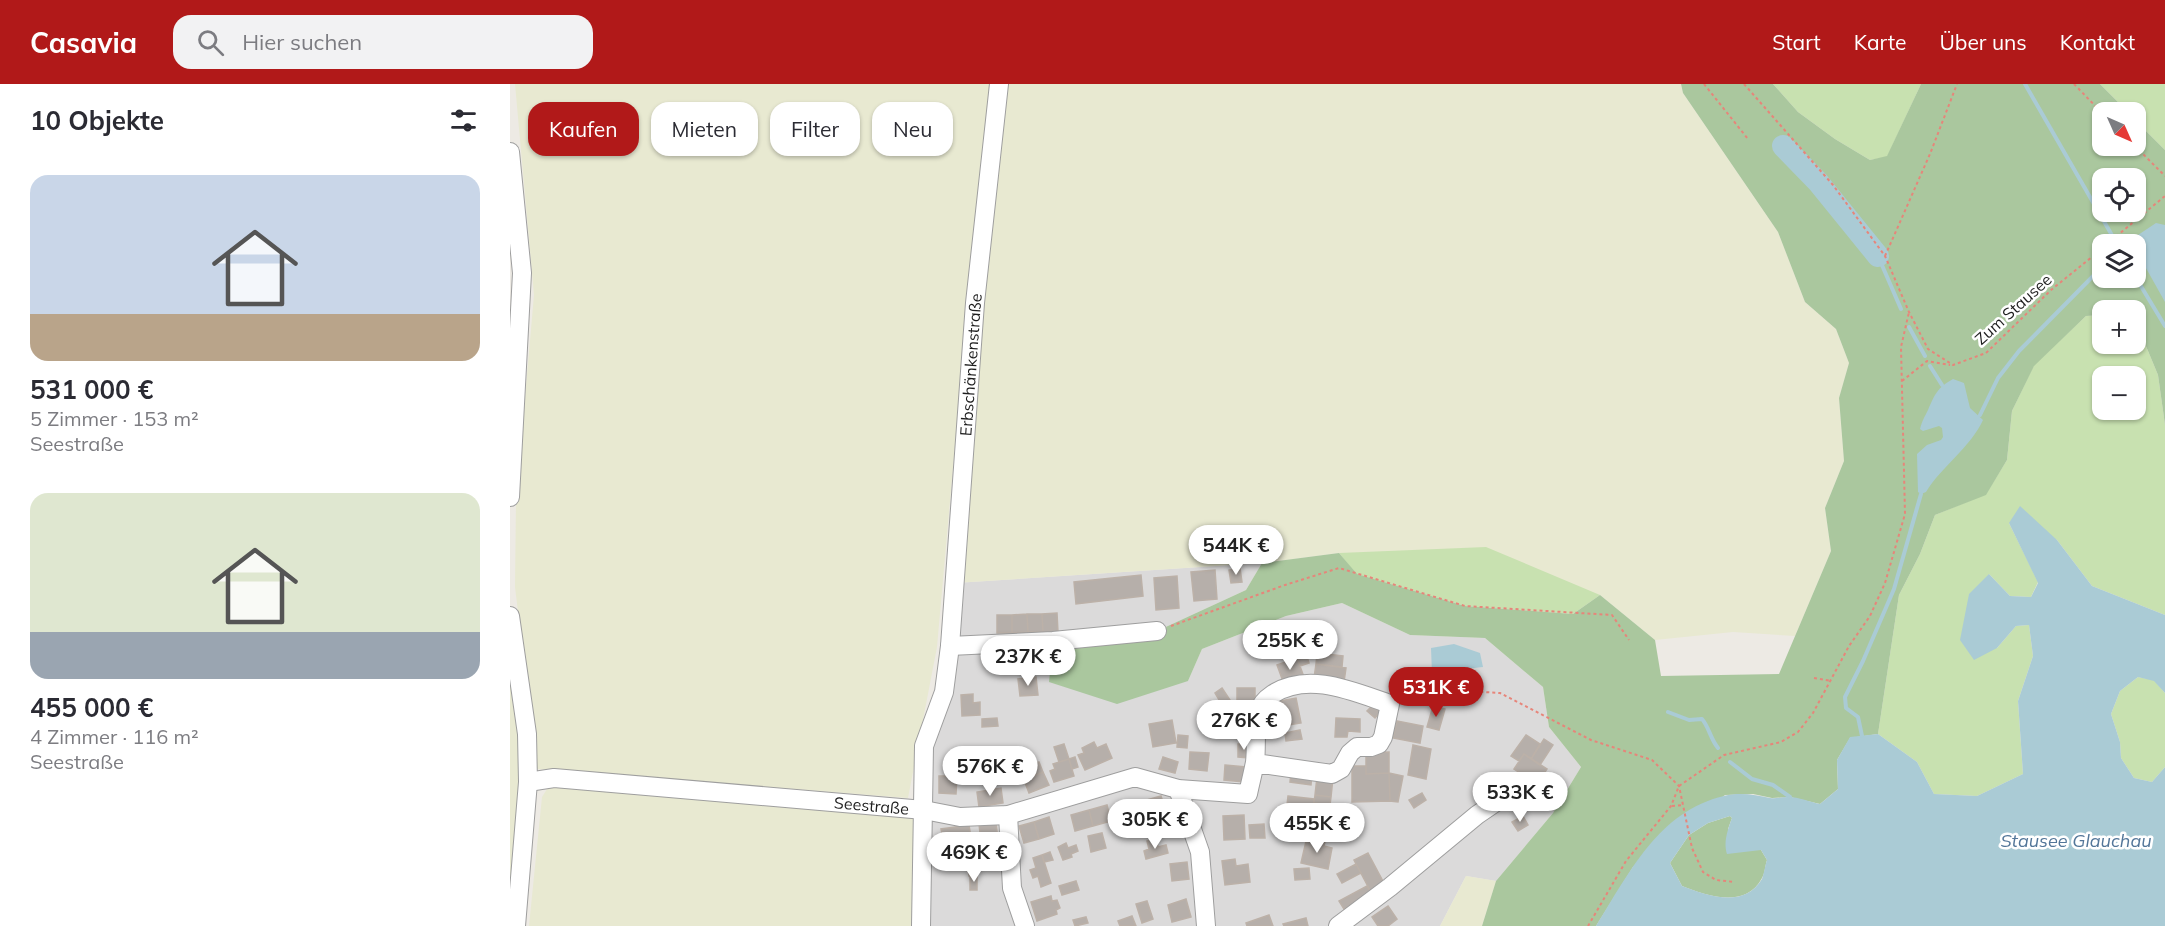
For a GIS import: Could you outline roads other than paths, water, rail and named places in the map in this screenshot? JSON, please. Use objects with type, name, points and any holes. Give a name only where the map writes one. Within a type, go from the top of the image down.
[{"type":"street","name":"Erbschänkenstraße","points":[[921,926],[924,746],[944,692],[950,646],[975,303],[999,84]]},
{"type":"street","points":[[510,152],[522,273],[510,497]]},
{"type":"street","points":[[510,616],[527,734],[528,782],[516,926]]},
{"type":"street","points":[[950,646],[1053,641],[1157,632]]},
{"type":"street","name":"Seestraße","points":[[528,782],[554,778],[924,810],[960,817],[1008,814],[1135,777],[1178,789],[1248,794],[1255,763],[1259,711],[1265,700],[1281,689],[1302,683],[1324,684],[1390,704],[1383,737],[1379,744],[1371,747],[1357,747],[1350,753],[1341,769],[1332,774],[1255,763]]},
{"type":"street","points":[[1338,926],[1390,888],[1477,815],[1518,787]]},
{"type":"street","points":[[1178,789],[1200,852],[1206,926]]},
{"type":"street","points":[[1008,814],[1012,888],[1025,926]]},
{"type":"water","points":[[2156,223],[2165,225],[2165,302],[2146,268],[2146,234],[2140,234]]},
{"type":"water","points":[[1953,379],[1964,383],[1970,408],[1983,420],[1971,439],[1926,492],[1921,494],[1918,492],[1917,454],[1927,445],[1943,437],[1942,428],[1939,426],[1923,431],[1920,429],[1937,392]]},
{"type":"water","name":"Stausee Glauchau","points":[[2020,506],[2057,540],[2092,586],[2165,615],[2165,693],[2154,681],[2138,677],[2120,691],[2111,714],[2120,742],[2121,758],[2134,778],[2152,782],[2165,767],[2165,926],[1596,926],[1648,847],[1681,815],[1701,804],[1736,794],[1772,798],[1792,797],[1820,804],[1838,789],[1837,760],[1850,737],[1878,734],[1917,762],[1934,794],[1977,796],[2023,774],[2018,701],[2033,656],[2029,625],[2016,626],[1997,648],[1974,660],[1960,640],[1969,594],[1989,574],[2010,596],[2031,597],[2038,583],[2009,523]],"holes":[[[1730,816],[1732,818],[1726,840],[1727,854],[1761,850],[1767,860],[1762,879],[1746,894],[1725,898],[1682,886],[1670,863],[1689,835],[1708,823]]]},
{"type":"water","points":[[1454,644],[1480,653],[1483,667],[1465,669],[1460,678],[1432,674],[1431,648]]},
{"type":"waterway","points":[[2025,84],[2111,234]]},
{"type":"waterway","points":[[1783,146],[1818,182],[1878,256]]},
{"type":"waterway","points":[[1878,256],[1901,309]]},
{"type":"waterway","points":[[1980,415],[1998,378],[2019,351],[2092,277]]},
{"type":"waterway","points":[[2142,288],[2165,326]]},
{"type":"waterway","points":[[1909,327],[1925,356]]},
{"type":"waterway","points":[[1930,366],[1942,385]]},
{"type":"waterway","points":[[1862,736],[1858,717],[1846,708],[1845,697],[1894,589],[1921,494]]},
{"type":"waterway","points":[[1668,712],[1689,720],[1702,719],[1718,748]]},
{"type":"waterway","points":[[1730,762],[1752,779],[1773,785],[1790,797]]}]
